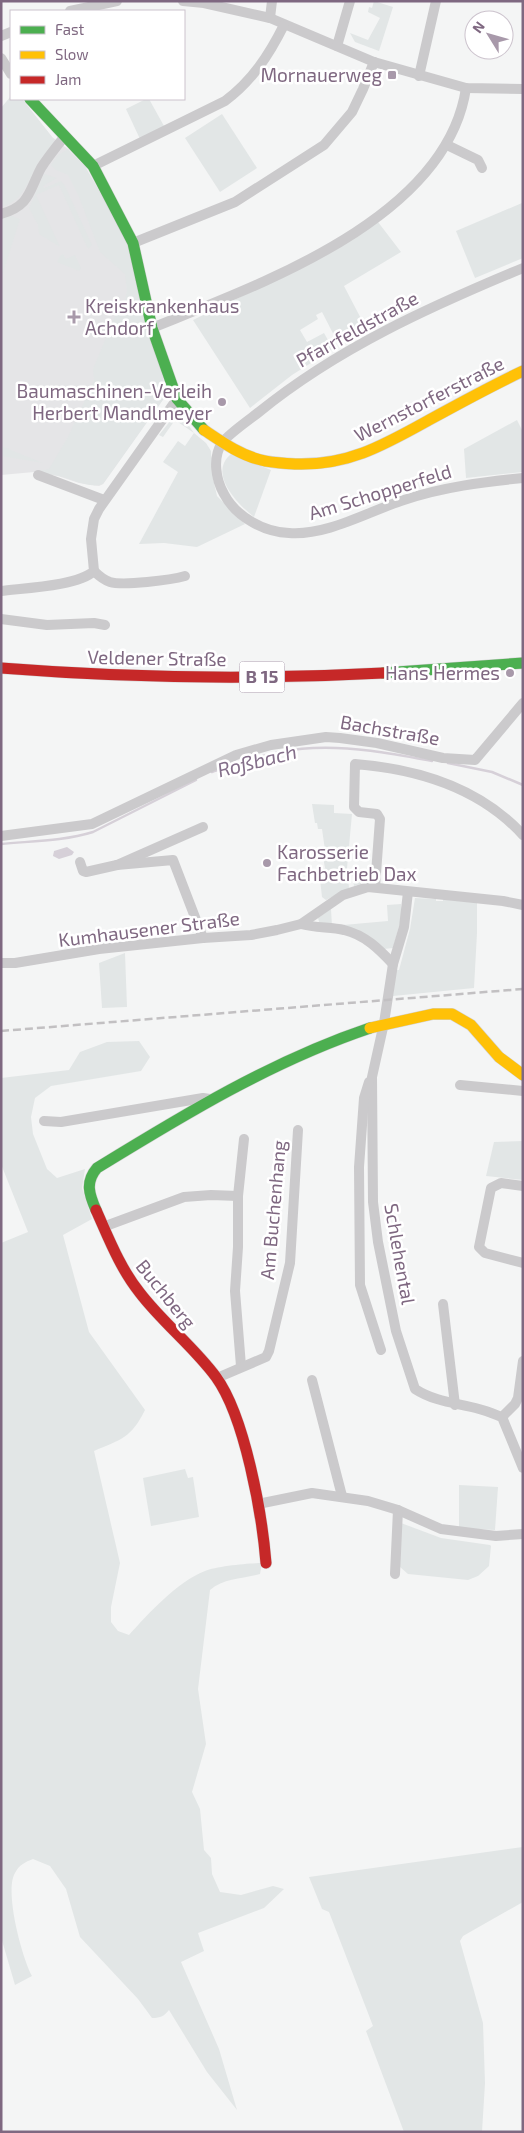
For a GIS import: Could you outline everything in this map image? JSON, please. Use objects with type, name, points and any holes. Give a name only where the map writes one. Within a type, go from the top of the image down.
[{"type":"street","points":[[75,10],[117,1]]},
{"type":"street","points":[[183,1],[204,3],[270,18],[374,62],[419,76],[466,88],[523,89]]},
{"type":"street","points":[[270,18],[272,1]]},
{"type":"street","points":[[337,46],[350,1]]},
{"type":"street","points":[[419,76],[436,1]]},
{"type":"street","points":[[93,166],[225,101],[243,88],[264,60],[284,25]]},
{"type":"street","points":[[1,58],[10,72]]},
{"type":"street","points":[[133,243],[242,199],[324,145],[352,112],[364,89],[374,62]]},
{"type":"street","points":[[152,328],[282,274],[338,243],[396,203],[414,185],[447,145],[458,123],[466,88]]},
{"type":"street","name":"Wernstorferstraße","points":[[31,100],[93,166],[133,243],[152,328],[177,399],[203,429],[222,443],[252,457],[273,463],[316,465],[341,461],[374,450],[494,384],[523,371]]},
{"type":"street","points":[[1,214],[19,207],[33,187],[42,168],[65,136]]},
{"type":"street","points":[[447,145],[478,160],[482,168]]},
{"type":"street","name":"Pfarrfeldstraße","points":[[222,443],[290,387],[357,345],[453,297],[523,268]]},
{"type":"street","points":[[1,591],[60,584],[89,576],[94,571],[92,529],[94,519],[104,500],[177,399]]},
{"type":"street","name":"Am Schopperfeld","points":[[222,443],[217,458],[217,474],[218,482],[226,498],[240,513],[252,521],[269,529],[288,533],[317,531],[405,499],[471,483],[523,478]]},
{"type":"street","points":[[38,475],[104,500]]},
{"type":"street","points":[[94,571],[107,581],[121,584],[175,579],[184,576]]},
{"type":"street","points":[[1,619],[47,624],[94,623],[105,625]]},
{"type":"street","name":"Veldener Straße","points":[[1,668],[70,674],[173,677],[303,676],[523,663]]},
{"type":"street","name":"Bachstraße","points":[[1,836],[92,824],[236,755],[271,744],[326,737],[340,738],[377,743],[444,758],[475,760],[523,703]]},
{"type":"street","points":[[376,887],[380,819],[377,814],[359,812],[354,807],[356,764],[388,767],[439,780],[460,788],[502,815],[523,835]]},
{"type":"street","points":[[80,862],[82,871],[86,872],[117,864],[203,828]]},
{"type":"street","points":[[166,842],[203,938]]},
{"type":"street","points":[[117,864],[173,860]]},
{"type":"street","name":"Kumhausener Straße","points":[[300,924],[342,895],[360,889],[376,887],[504,901],[523,905]]},
{"type":"street","name":"Schlehental","points":[[381,1350],[360,1285],[360,1142],[364,1098],[372,1077],[384,1023],[393,964],[404,927],[408,892]]},
{"type":"street","name":"Kumhausener Straße","points":[[1,963],[15,963],[99,949],[251,935],[300,924],[346,931],[361,936],[375,945],[393,964]]},
{"type":"street","name":"Buchberg","points":[[266,1563],[258,1504],[240,1428],[217,1378],[140,1294],[121,1266],[88,1188],[91,1174],[97,1168],[210,1100],[317,1046],[384,1023],[445,1012],[457,1016],[468,1022],[497,1054],[523,1075]]},
{"type":"street","name":"Schlehental","points":[[372,1077],[373,1202],[378,1242],[396,1331],[415,1389],[433,1398],[456,1405],[480,1409],[502,1417]]},
{"type":"street","points":[[460,1085],[523,1090]]},
{"type":"street","name":"Buchberg","points":[[44,1121],[61,1122],[202,1098],[210,1100]]},
{"type":"street","name":"Am Buchenhang","points":[[217,1378],[241,1366],[266,1357],[269,1352],[290,1263],[298,1130]]},
{"type":"street","points":[[241,1366],[234,1291],[238,1238],[238,1196],[244,1139]]},
{"type":"street","points":[[523,1186],[501,1183],[495,1184],[491,1188],[478,1248],[485,1253],[523,1263]]},
{"type":"street","points":[[103,1227],[184,1197],[238,1196]]},
{"type":"street","name":"Schlehental","points":[[444,1304],[456,1405]]},
{"type":"street","points":[[523,1361],[518,1398],[515,1404],[502,1417],[523,1468]]},
{"type":"street","points":[[312,1380],[342,1496]]},
{"type":"street","points":[[258,1504],[312,1493],[342,1496],[398,1510],[441,1529],[496,1536],[523,1534]]},
{"type":"street","points":[[395,1574],[398,1510]]},
{"type":"shaded area","points":[[374,1],[393,7],[379,51],[355,42],[350,33],[368,40],[380,18],[368,12],[369,7],[372,8]]},
{"type":"shaded area","points":[[10,97],[10,100],[23,100],[54,142],[39,162],[24,190],[14,201],[1,207],[1,108]]},
{"type":"shaded area","name":"Kreiskrankenhaus Achdorf","points":[[23,100],[52,137],[68,149],[127,240],[167,394],[103,484],[99,486],[34,472],[1,475],[1,126]]},
{"type":"shaded area","points":[[144,100],[150,100],[164,126],[140,139],[126,109]]},
{"type":"shaded area","points":[[222,114],[257,168],[220,192],[185,138]]},
{"type":"shaded area","points":[[68,149],[85,166],[127,240],[167,394],[103,484],[98,485],[34,472],[49,469],[68,437],[94,380],[93,369],[118,309],[125,301],[127,291],[125,274],[100,252],[79,197],[68,175],[56,170],[51,165],[58,155]]},
{"type":"shaded area","points":[[44,174],[57,178],[43,186],[44,188],[61,181],[65,186],[92,245],[88,249],[59,185],[36,195],[60,247],[39,234],[38,225],[29,208]]},
{"type":"shaded area","points":[[522,203],[523,258],[475,278],[456,231]]},
{"type":"shaded area","points":[[12,216],[20,219],[1,279],[1,218]]},
{"type":"shaded area","points":[[378,222],[401,252],[344,286],[368,332],[340,347],[322,312],[316,315],[318,319],[300,330],[307,342],[324,333],[333,349],[292,375],[250,408],[193,320],[296,270]]},
{"type":"shaded area","points":[[63,254],[66,259],[75,255],[81,268],[79,271],[57,262]]},
{"type":"shaded area","points":[[175,415],[184,419],[194,433],[175,420],[163,437],[159,435]]},
{"type":"shaded area","points":[[517,420],[523,432],[523,472],[466,478],[464,449]]},
{"type":"shaded area","points":[[194,433],[206,443],[211,451],[212,474],[217,496],[245,524],[197,547],[164,543],[139,544],[178,472],[163,462],[178,441],[185,446]]},
{"type":"shaded area","points":[[1,446],[43,463],[1,456]]},
{"type":"shaded area","points":[[231,454],[271,470],[254,517],[234,497],[224,480],[222,471],[224,462]]},
{"type":"shaded area","points":[[312,804],[334,805],[334,813],[352,814],[347,868],[349,888],[326,900],[322,897],[319,870],[325,868],[322,851],[325,850],[322,829],[318,829],[317,823],[315,823]]},
{"type":"shaded area","points":[[67,847],[74,852],[72,855],[59,859],[53,856],[54,851]]},
{"type":"shaded area","points":[[370,866],[374,867],[370,881],[366,883],[361,882],[361,884],[354,886],[352,871],[370,872]]},
{"type":"shaded area","points":[[415,898],[436,899],[436,901],[443,901],[443,899],[477,902],[474,988],[393,996],[396,970],[399,970],[410,929]]},
{"type":"shaded area","points":[[401,904],[401,919],[393,948],[384,949],[320,925],[318,918],[331,909],[332,926],[388,921],[387,905]]},
{"type":"shaded area","points":[[125,953],[127,1007],[102,1008],[99,963]]},
{"type":"shaded area","points":[[139,1041],[150,1057],[141,1071],[51,1086],[35,1098],[31,1117],[33,1134],[47,1169],[57,1178],[85,1169],[82,1188],[92,1219],[63,1235],[89,1332],[145,1410],[130,1432],[94,1451],[120,1563],[111,1607],[111,1622],[118,1631],[129,1635],[174,1590],[195,1576],[217,1568],[262,1563],[260,1574],[227,1581],[210,1590],[198,1689],[206,1744],[192,1792],[200,1809],[204,1850],[211,1858],[212,1874],[220,1892],[241,1895],[273,1886],[284,1889],[264,1908],[198,1933],[204,1951],[181,1962],[219,2049],[237,2110],[207,2072],[169,2010],[158,2018],[152,2018],[138,1999],[80,1937],[66,1889],[50,1866],[33,1859],[30,1860],[18,1868],[12,1882],[13,1909],[19,1940],[32,1976],[15,1985],[1,1937],[1,1243],[28,1232],[1,1164],[1,1078],[69,1070],[80,1052],[107,1042]]},
{"type":"shaded area","points":[[523,1141],[523,1180],[486,1176],[494,1142]]},
{"type":"shaded area","points":[[185,1469],[188,1478],[193,1477],[199,1517],[151,1526],[143,1478]]},
{"type":"shaded area","points":[[459,1485],[498,1487],[495,1530],[459,1528]]},
{"type":"shaded area","points":[[401,1523],[441,1538],[490,1545],[489,1566],[478,1576],[468,1580],[408,1574],[399,1566]]},
{"type":"shaded area","points":[[523,1847],[523,1902],[463,1936],[460,1941],[483,2023],[485,2083],[482,2132],[404,2132],[366,2031],[373,2026],[329,1912],[322,1909],[309,1877]]},
{"type":"waterway","name":"Roßbach","points":[[212,772],[275,753],[313,748],[358,749],[432,761]]},
{"type":"waterway","name":"Roßbach","points":[[448,763],[492,772],[523,785]]},
{"type":"waterway","name":"Roßbach","points":[[1,844],[59,839],[93,832],[196,780]]},
{"type":"railway","points":[[1,1031],[523,989]]},
{"type":"traffic: fast","points":[[31,100],[93,166],[133,243],[152,328],[177,399],[204,430]]},
{"type":"traffic: fast","points":[[383,673],[523,663]]},
{"type":"traffic: fast","points":[[96,1210],[89,1188],[91,1178],[97,1168],[230,1090],[298,1056],[370,1028]]},
{"type":"traffic: slow","points":[[204,430],[238,451],[261,460],[314,464],[349,458],[397,438],[523,371]]},
{"type":"traffic: slow","points":[[370,1028],[433,1014],[452,1014],[471,1025],[499,1057],[523,1075]]},
{"type":"traffic: jam","points":[[1,668],[96,674],[192,677],[288,677],[383,673]]},
{"type":"traffic: jam","points":[[96,1210],[115,1253],[133,1283],[158,1315],[207,1366],[226,1394],[244,1441],[261,1519],[266,1563]]},
{"type":"place","name":"Mornauerweg","points":[[392,75]]},
{"type":"place","name":"Kreiskrankenhaus Achdorf","points":[[74,317]]},
{"type":"place","name":"Baumaschinen-Verleih Herbert Mandlmeyer","points":[[222,402]]},
{"type":"place","name":"Hans Hermes","points":[[510,673]]},
{"type":"place","name":"Karosserie Fachbetrieb Dax","points":[[267,863]]}]
